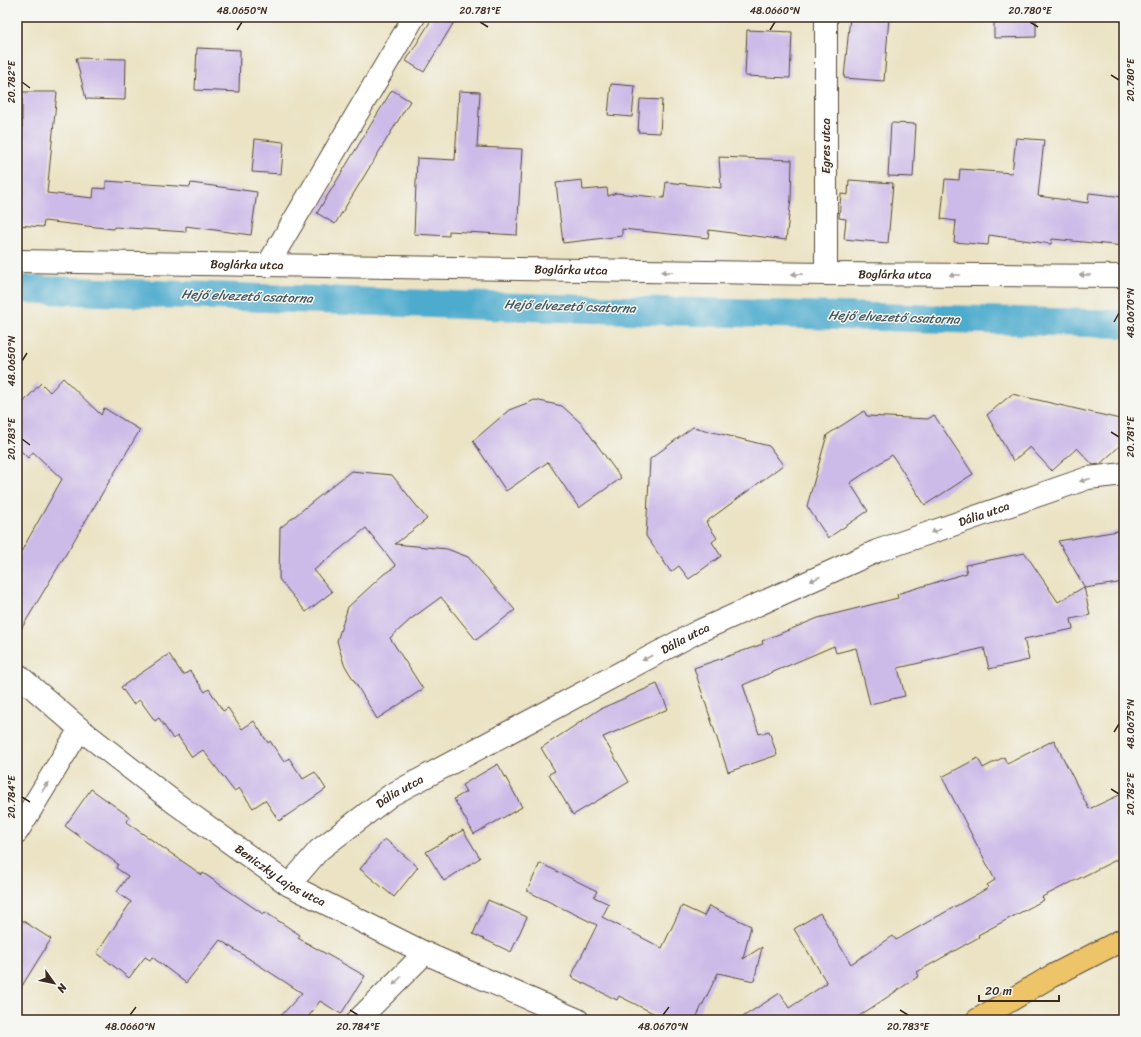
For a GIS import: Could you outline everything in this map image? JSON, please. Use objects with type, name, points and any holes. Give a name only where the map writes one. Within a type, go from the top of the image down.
[{"type":"main road","points":[[977,1020],[1050,977],[1124,939]]},
{"type":"street","points":[[267,266],[414,17]]},
{"type":"street","name":"Egres utca","points":[[826,17],[826,274]]},
{"type":"street","name":"Boglárka utca","points":[[17,261],[826,274],[1124,276]]},
{"type":"street","name":"Dália utca","points":[[289,885],[319,850],[391,795],[697,632],[876,551],[1088,478],[1124,474]]},
{"type":"street","name":"Beniczky Lajos utca","points":[[17,674],[80,729],[174,803],[289,885],[425,953],[578,1020]]},
{"type":"street","points":[[17,832],[80,729]]},
{"type":"street","points":[[358,1020],[425,953]]},
{"type":"building","points":[[433,17],[457,17],[424,72],[406,61]]},
{"type":"building","points":[[850,17],[889,17],[884,81],[844,78]]},
{"type":"building","points":[[994,17],[1036,17],[1036,37],[994,38]]},
{"type":"building","points":[[747,30],[792,32],[790,78],[745,76]]},
{"type":"building","points":[[197,48],[240,50],[239,92],[195,90]]},
{"type":"building","points":[[76,58],[126,59],[125,100],[86,99]]},
{"type":"building","points":[[611,84],[635,86],[632,117],[608,115]]},
{"type":"building","points":[[392,90],[410,101],[335,224],[317,213]]},
{"type":"building","points":[[459,91],[480,92],[477,147],[522,149],[517,235],[449,231],[449,236],[414,234],[417,158],[455,160]]},
{"type":"building","points":[[22,92],[57,92],[47,193],[93,198],[94,188],[106,189],[106,181],[190,187],[191,183],[257,192],[251,235],[186,226],[186,232],[114,227],[113,229],[44,221],[43,227],[17,225],[17,138],[22,139]]},
{"type":"building","points":[[640,99],[662,100],[660,133],[638,132]]},
{"type":"building","points":[[891,123],[916,124],[913,177],[888,176]]},
{"type":"building","points":[[1016,138],[1044,140],[1038,196],[1088,203],[1089,193],[1124,197],[1124,246],[1052,239],[1051,244],[989,235],[988,245],[954,242],[956,221],[941,219],[945,179],[959,180],[960,169],[1012,173]]},
{"type":"building","points":[[255,139],[284,142],[281,174],[252,172]]},
{"type":"building","points":[[719,157],[792,160],[791,199],[786,240],[709,230],[708,238],[622,229],[622,236],[563,243],[556,183],[582,180],[583,190],[607,188],[608,196],[616,193],[664,198],[666,182],[721,188]]},
{"type":"building","points":[[849,180],[893,183],[888,243],[844,239],[846,219],[839,218],[841,194],[848,195]]},
{"type":"building","points":[[63,378],[101,415],[104,408],[140,430],[17,636],[17,559],[62,479],[33,452],[28,458],[17,447],[17,409],[41,383],[50,392]]},
{"type":"building","points":[[1012,394],[1124,420],[1124,442],[1100,464],[1093,465],[1077,448],[1052,471],[1030,447],[1013,461],[987,415]]},
{"type":"building","points":[[535,400],[562,406],[582,424],[621,478],[579,508],[548,462],[506,491],[473,441],[509,410]]},
{"type":"building","points":[[864,411],[867,416],[928,419],[934,415],[973,474],[925,505],[892,455],[850,483],[868,511],[828,538],[807,506],[827,435]]},
{"type":"building","points":[[693,427],[769,446],[783,465],[706,522],[717,538],[712,542],[721,556],[689,579],[679,566],[671,572],[646,536],[650,459]]},
{"type":"building","points":[[351,471],[392,475],[427,519],[395,544],[447,549],[468,557],[515,610],[476,640],[441,597],[411,619],[390,638],[423,689],[377,719],[344,664],[337,641],[348,607],[384,574],[396,566],[366,528],[314,570],[332,592],[306,612],[279,579],[280,528]]},
{"type":"building","points":[[1124,530],[1124,582],[1085,588],[1058,541]]},
{"type":"building","points":[[1025,553],[1058,602],[1084,587],[1090,615],[1071,619],[1073,629],[1024,639],[1029,660],[989,669],[984,648],[898,668],[905,696],[870,704],[856,648],[836,653],[834,646],[743,685],[759,734],[769,731],[777,755],[728,772],[694,668],[763,644],[762,641],[818,618],[898,598],[897,594],[967,573],[965,565]]},
{"type":"building","points":[[169,654],[183,675],[190,671],[205,692],[209,689],[223,711],[228,708],[242,729],[254,721],[268,743],[270,741],[284,762],[289,758],[303,779],[315,772],[326,789],[279,821],[265,800],[253,808],[239,788],[234,791],[203,750],[192,757],[178,736],[173,739],[159,718],[155,721],[140,700],[133,704],[121,687]]},
{"type":"building","points":[[657,684],[668,709],[603,737],[629,782],[573,815],[549,774],[555,771],[541,748],[600,709]]},
{"type":"building","points":[[1054,740],[1089,809],[1124,793],[1124,856],[1042,897],[1044,900],[978,935],[979,937],[917,972],[919,976],[853,1020],[738,1020],[780,993],[789,1008],[827,983],[794,929],[820,913],[851,964],[893,936],[896,940],[988,888],[987,885],[995,880],[942,777],[978,758],[983,768],[1004,757],[1007,764]]},
{"type":"building","points":[[498,764],[522,807],[474,834],[454,799],[466,792],[462,785]]},
{"type":"building","points":[[91,789],[130,817],[126,822],[202,875],[203,873],[263,914],[265,912],[300,935],[298,938],[365,976],[341,1014],[320,1001],[306,1020],[277,1020],[302,993],[220,940],[186,983],[152,957],[150,960],[145,957],[129,978],[97,953],[131,902],[117,892],[128,876],[116,868],[118,864],[65,826]]},
{"type":"building","points":[[463,830],[480,858],[444,881],[426,852]]},
{"type":"building","points":[[385,839],[418,867],[394,897],[360,869]]},
{"type":"building","points":[[540,863],[597,891],[594,897],[609,904],[602,917],[662,948],[682,906],[704,916],[709,906],[751,926],[743,959],[762,947],[754,981],[718,973],[695,1020],[667,1020],[619,996],[617,1000],[571,977],[597,925],[527,891]]},
{"type":"building","points":[[488,900],[527,917],[511,952],[473,934]]},
{"type":"building","points":[[17,917],[51,939],[17,994]]},
{"type":"waterway","name":"Hejő elvezető csatorna","points":[[17,289],[487,306],[1124,324]]}]
